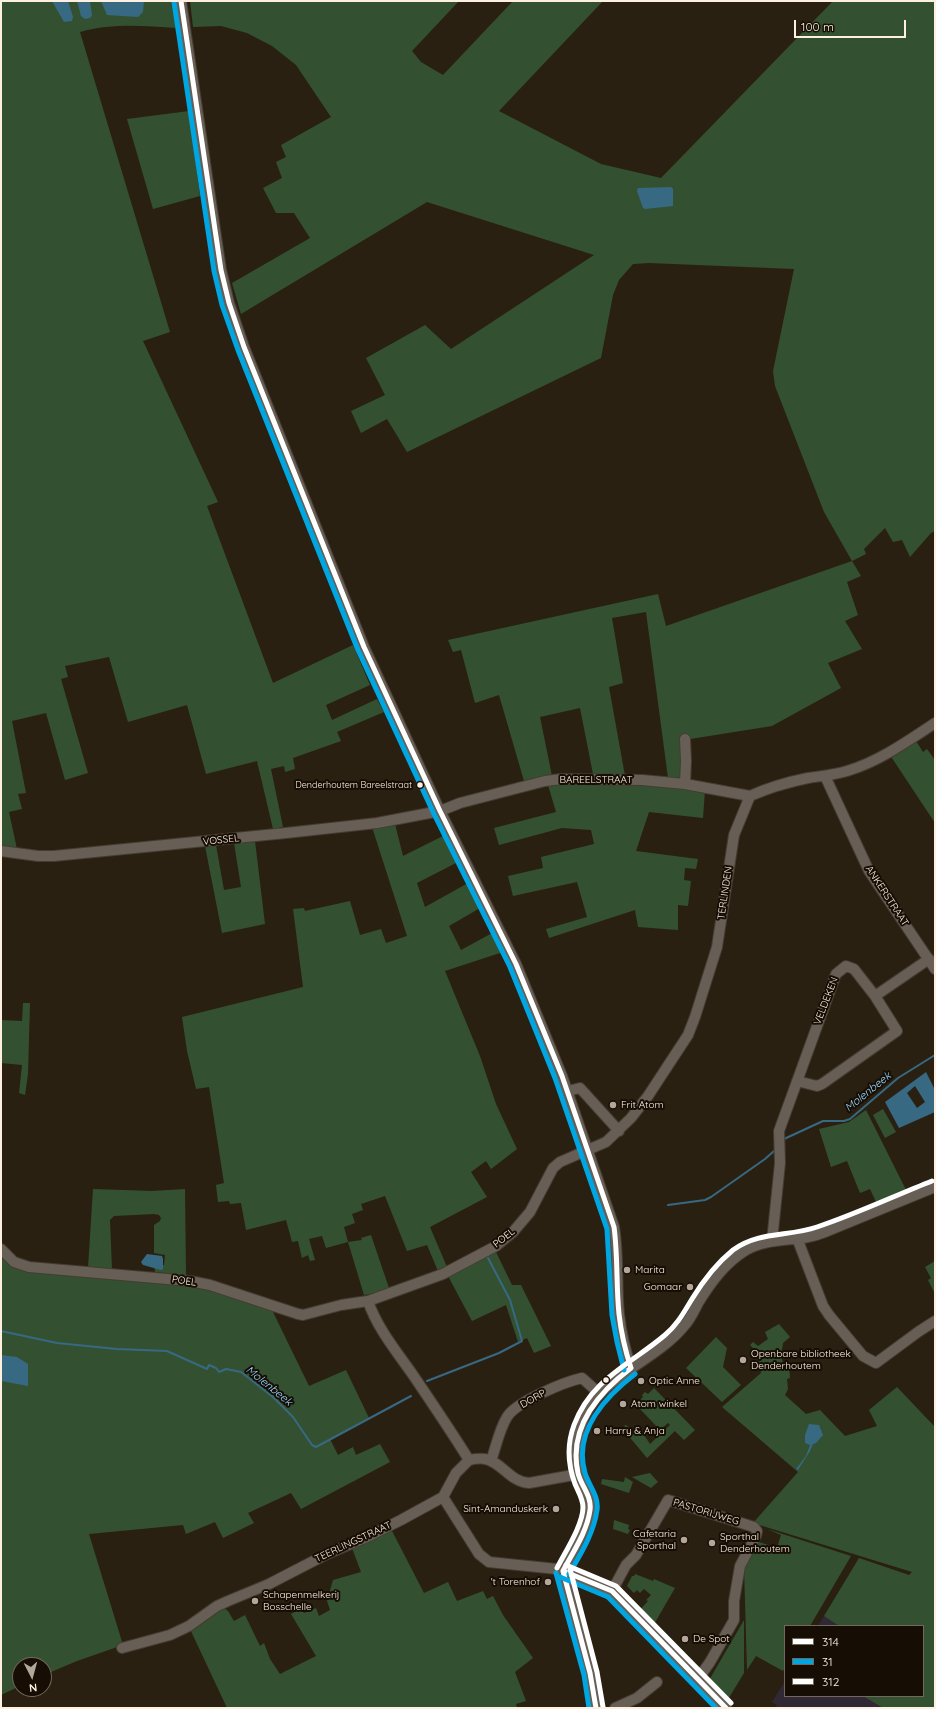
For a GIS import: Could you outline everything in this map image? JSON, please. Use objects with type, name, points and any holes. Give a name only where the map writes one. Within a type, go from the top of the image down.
[{"type":"street","points":[[181,1],[215,236],[229,303],[244,347],[364,647],[440,811],[516,964],[568,1091],[614,1227],[617,1247],[619,1312],[623,1339],[631,1368]]},
{"type":"street","points":[[750,796],[763,790],[808,778],[848,771],[868,763],[914,737],[935,723]]},
{"type":"street","points":[[685,739],[685,784]]},
{"type":"street","name":"ANKERSTRAAT","points":[[825,776],[869,871],[935,969]]},
{"type":"street","name":"BAREELSTRAAT","points":[[440,811],[460,803],[562,779],[642,780],[685,784],[750,796]]},
{"type":"street","name":"TERLINDEN","points":[[588,1149],[606,1142],[618,1131],[648,1096],[683,1043],[695,1017],[717,947],[734,835],[750,796]]},
{"type":"street","name":"VOSSEL","points":[[1,851],[38,856],[54,856],[286,833],[377,822],[440,811]]},
{"type":"street","points":[[875,996],[929,959]]},
{"type":"street","name":"VELDEKEN","points":[[772,1241],[780,1163],[779,1131],[797,1081],[836,974],[846,966],[854,968],[875,996],[897,1031],[822,1084],[817,1086],[797,1081]]},
{"type":"street","points":[[568,1091],[580,1088],[618,1131]]},
{"type":"street","name":"POEL","points":[[1,1249],[14,1262],[29,1267],[190,1281],[210,1285],[298,1314],[303,1314],[341,1304],[368,1301],[443,1274],[496,1246],[513,1232],[530,1212],[553,1168],[560,1162],[588,1149]]},
{"type":"street","points":[[596,1708],[591,1676],[563,1571],[590,1511],[587,1493],[579,1474],[577,1458],[580,1429],[588,1412],[600,1394],[611,1383],[668,1343],[684,1326],[712,1281],[729,1263],[746,1250],[772,1241],[797,1238],[825,1232],[935,1187]]},
{"type":"street","points":[[797,1238],[821,1299],[829,1315],[863,1356],[869,1361],[876,1363],[935,1321]]},
{"type":"street","points":[[368,1301],[371,1311],[392,1345],[443,1418],[469,1460]]},
{"type":"street","name":"DORP","points":[[491,1461],[507,1417],[520,1405],[572,1380],[582,1378],[600,1394]]},
{"type":"street","points":[[579,1474],[522,1483],[491,1461],[484,1459],[469,1460],[456,1473],[443,1497],[479,1554],[488,1562],[549,1567],[563,1571],[612,1591],[726,1708]]},
{"type":"street","name":"TEERLINGSTRAAT","points":[[122,1648],[170,1634],[190,1626],[222,1604],[269,1584],[327,1554],[365,1538],[443,1497]]},
{"type":"street","name":"PASTORIJWEG","points":[[612,1591],[626,1565],[636,1555],[668,1500],[754,1527],[757,1531],[756,1536],[740,1566],[734,1601],[734,1620],[710,1662],[698,1679]]},
{"type":"street","points":[[615,1708],[638,1698],[658,1682]]},
{"type":"shaded area","points":[[824,1616],[838,1625],[819,1625]]},
{"type":"shaded area","points":[[784,1683],[784,1697],[865,1697],[883,1708],[775,1708],[777,1705],[772,1702]]},
{"type":"green space","points":[[1,1],[174,1],[177,28],[116,26],[80,32],[170,332],[143,341],[218,502],[207,506],[273,683],[353,645],[370,685],[326,705],[332,720],[377,699],[384,712],[337,732],[341,741],[293,758],[295,769],[285,772],[284,766],[271,769],[283,827],[273,829],[257,761],[206,774],[187,705],[128,722],[109,657],[65,666],[68,677],[61,679],[88,773],[65,780],[46,713],[12,721],[26,793],[18,794],[22,809],[9,812],[17,849],[1,847]]},
{"type":"green space","points":[[190,1],[459,1],[412,51],[421,62],[443,75],[513,1],[603,1],[499,111],[601,164],[661,178],[833,1],[935,1],[935,531],[931,533],[910,557],[902,540],[893,542],[885,528],[864,549],[866,554],[852,561],[824,512],[775,386],[773,371],[794,269],[649,263],[633,264],[619,280],[613,295],[601,358],[407,452],[387,419],[361,433],[351,411],[385,395],[366,358],[425,325],[451,349],[594,255],[427,202],[241,314],[232,283],[310,238],[294,213],[276,213],[263,188],[282,178],[276,162],[286,157],[281,145],[331,117],[296,65],[272,46],[247,33],[221,26],[193,27]]},
{"type":"green space","points":[[189,111],[200,196],[153,209],[127,119]]},
{"type":"green space","points":[[852,561],[861,576],[847,582],[858,615],[845,621],[862,649],[828,663],[841,688],[772,726],[684,740],[682,780],[668,778],[646,612],[612,618],[623,683],[609,687],[625,776],[593,774],[580,708],[540,717],[552,776],[524,781],[499,695],[475,703],[461,650],[453,652],[448,640],[658,594],[666,626]]},
{"type":"green space","points":[[916,741],[923,752],[927,749],[935,760],[935,823],[890,755]]},
{"type":"green space","points":[[577,782],[615,782],[705,790],[703,818],[649,812],[636,851],[698,859],[696,869],[685,868],[684,880],[691,881],[688,906],[678,905],[678,930],[638,927],[635,910],[549,938],[546,929],[587,917],[577,882],[513,896],[508,876],[543,868],[541,857],[594,844],[591,830],[562,828],[499,845],[494,828],[556,812],[548,785]]},
{"type":"green space","points":[[395,824],[403,856],[443,836],[458,862],[417,883],[425,907],[468,883],[480,908],[449,926],[461,950],[494,932],[503,952],[445,971],[480,1056],[496,1104],[517,1149],[491,1169],[486,1161],[471,1172],[487,1197],[430,1227],[447,1267],[438,1271],[427,1245],[407,1251],[385,1196],[361,1204],[363,1210],[352,1214],[355,1223],[344,1227],[348,1242],[326,1248],[322,1236],[309,1239],[315,1260],[310,1261],[308,1255],[302,1258],[298,1241],[292,1242],[286,1220],[246,1230],[241,1203],[230,1204],[229,1201],[218,1202],[216,1185],[224,1183],[209,1087],[196,1089],[187,1051],[182,1017],[303,987],[293,909],[304,908],[305,911],[350,901],[360,935],[381,929],[386,943],[407,936],[372,827]]},
{"type":"green space","points":[[255,841],[265,924],[222,933],[205,846],[216,845],[224,890],[241,887],[234,843]]},
{"type":"green space","points":[[23,1003],[30,1003],[28,1074],[25,1095],[19,1093],[22,1065],[1,1063],[1,1020],[22,1021]]},
{"type":"green space","points":[[883,1109],[896,1132],[885,1138],[873,1115]]},
{"type":"green space","points":[[866,1110],[907,1192],[877,1204],[870,1189],[860,1193],[847,1161],[831,1167],[819,1129],[849,1122]]},
{"type":"green space","points":[[93,1189],[152,1191],[185,1189],[186,1275],[155,1272],[154,1265],[164,1265],[165,1255],[154,1253],[154,1225],[160,1221],[161,1218],[159,1215],[154,1214],[114,1216],[110,1220],[112,1270],[88,1268]]},
{"type":"green space","points":[[371,1235],[389,1288],[380,1292],[364,1295],[348,1242],[362,1240],[361,1238]]},
{"type":"green space","points":[[496,1252],[512,1285],[521,1285],[551,1346],[534,1353],[527,1338],[518,1342],[506,1305],[472,1321],[448,1276]]},
{"type":"green space","points":[[1,1255],[12,1265],[198,1286],[272,1310],[309,1386],[346,1370],[369,1418],[330,1439],[338,1455],[353,1447],[356,1455],[380,1444],[390,1462],[301,1509],[291,1493],[248,1513],[254,1523],[223,1538],[215,1522],[186,1534],[183,1525],[89,1534],[123,1645],[52,1672],[52,1657],[12,1657],[12,1690],[1,1695]]},
{"type":"green space","points":[[935,1261],[935,1294],[928,1280],[931,1278],[925,1267]]},
{"type":"green space","points":[[779,1324],[790,1337],[783,1343],[781,1356],[784,1367],[789,1367],[790,1378],[787,1379],[788,1389],[785,1395],[806,1414],[820,1410],[845,1436],[877,1426],[869,1410],[897,1387],[935,1427],[935,1708],[883,1708],[865,1697],[924,1697],[924,1625],[838,1625],[824,1616],[859,1558],[909,1575],[912,1572],[753,1523],[798,1472],[722,1407],[761,1373],[758,1353],[750,1345],[753,1342],[758,1346],[768,1339],[765,1332]]},
{"type":"green space","points":[[716,1337],[727,1348],[723,1367],[741,1385],[722,1402],[686,1368]]},
{"type":"green space","points":[[654,1388],[695,1430],[684,1440],[675,1431],[647,1458],[622,1428],[626,1432],[628,1430],[624,1426],[626,1425],[635,1433],[640,1429],[650,1444],[670,1425],[668,1423],[660,1430],[640,1409],[644,1405],[640,1400],[643,1397],[642,1395],[645,1392],[648,1394]]},
{"type":"green space","points":[[650,1473],[658,1482],[651,1488],[632,1477]]},
{"type":"green space","points":[[625,1477],[633,1482],[629,1493],[601,1484],[602,1479],[624,1482]]},
{"type":"green space","points":[[614,1520],[629,1525],[628,1529],[630,1530],[628,1534],[613,1529]]},
{"type":"green space","points":[[391,1529],[424,1593],[448,1582],[457,1601],[483,1591],[487,1599],[493,1596],[503,1615],[533,1658],[515,1672],[526,1701],[516,1704],[517,1708],[227,1708],[190,1629],[223,1607],[228,1611],[234,1621],[245,1615],[260,1646],[264,1643],[270,1659],[280,1674],[316,1656],[291,1614],[302,1608],[304,1613],[316,1608],[319,1616],[330,1610],[327,1601],[333,1580],[361,1572],[352,1548]]},
{"type":"green space","points":[[767,1529],[851,1556],[811,1625],[784,1625],[783,1671],[756,1656],[747,1670],[744,1567],[759,1542],[777,1548],[781,1535]]},
{"type":"green space","points":[[635,1574],[653,1581],[654,1579],[675,1588],[653,1626],[638,1612],[648,1601],[646,1600],[651,1595],[644,1589],[640,1593],[637,1590],[634,1593],[627,1586],[632,1576]]},
{"type":"green space","points":[[744,1620],[744,1673],[727,1701],[708,1682]]},
{"type":"water","points":[[52,1],[68,1],[73,17],[72,21],[64,22]]},
{"type":"water","points":[[77,1],[90,1],[92,15],[90,18],[85,19],[81,16]]},
{"type":"water","points":[[101,1],[144,1],[143,12],[138,17],[107,15]]},
{"type":"water","points":[[671,187],[673,189],[673,206],[643,208],[637,191],[638,188]]},
{"type":"water","points":[[926,1072],[935,1090],[935,1112],[899,1128],[885,1102]],"holes":[[[915,1086],[925,1102],[917,1108],[907,1093]]]},
{"type":"water","points":[[147,1254],[162,1256],[163,1269],[161,1270],[143,1265],[141,1262]]},
{"type":"water","points":[[1,1355],[17,1357],[28,1364],[28,1386],[1,1381]]},
{"type":"water","points":[[809,1424],[819,1425],[823,1435],[816,1443],[813,1444],[798,1470],[796,1469],[806,1456],[810,1445],[805,1443],[805,1435]]},
{"type":"waterway","name":"Molenbeek","points":[[784,1139],[823,1121],[844,1121],[850,1119],[898,1078],[935,1055]]},
{"type":"waterway","name":"Molenbeek","points":[[668,1205],[705,1200],[711,1197],[774,1151]]},
{"type":"waterway","name":"Molenbeek","points":[[427,1381],[499,1353],[522,1341],[510,1300],[488,1258]]},
{"type":"waterway","name":"Molenbeek","points":[[1,1331],[57,1343],[117,1349],[167,1351],[207,1369],[209,1365],[216,1368],[219,1372],[226,1369],[241,1372],[273,1397],[293,1417],[312,1445],[316,1447],[411,1396]]},
{"type":"transit line","name":"314","points":[[181,1],[221,270],[229,303],[244,347],[364,647],[440,811],[516,964],[562,1076],[614,1227],[619,1314],[631,1368]]},
{"type":"transit line","name":"31","points":[[174,2],[214,271],[222,305],[238,350],[358,650],[434,814],[510,967],[555,1078],[607,1229],[612,1315],[624,1370]]},
{"type":"transit line","name":"312","points":[[557,1568],[577,1530],[583,1507],[571,1469],[569,1454],[570,1440],[574,1425],[581,1409],[601,1384],[674,1327],[696,1292],[716,1266],[733,1250],[743,1244],[763,1237],[806,1230],[832,1222],[932,1181]]},
{"type":"transit line","name":"314","points":[[563,1571],[583,1534],[590,1510],[588,1496],[578,1473],[576,1457],[577,1441],[588,1413],[597,1400],[631,1368]]},
{"type":"transit line","name":"31","points":[[569,1574],[590,1535],[597,1510],[597,1500],[585,1473],[582,1458],[588,1430],[594,1417],[613,1393],[635,1374]]},
{"type":"transit line","name":"312","points":[[566,1565],[616,1586],[731,1703]]},
{"type":"transit line","name":"312","points":[[570,1569],[597,1672],[603,1707]]},
{"type":"transit line","name":"314","points":[[563,1571],[612,1591],[726,1708]]},
{"type":"transit line","name":"314","points":[[563,1571],[590,1673],[596,1708]]},
{"type":"transit line","name":"31","points":[[556,1573],[584,1675],[589,1708]]},
{"type":"transit line","name":"31","points":[[560,1577],[608,1597],[716,1708]]},
{"type":"place","name":"Denderhoutem Bareelstraat","points":[[420,785]]},
{"type":"place","name":"Frit Atom","points":[[613,1105]]},
{"type":"place","name":"Marita","points":[[627,1270]]},
{"type":"place","name":"Gomaar","points":[[690,1287]]},
{"type":"place","name":"Openbare bibliotheek Denderhoutem","points":[[743,1360]]},
{"type":"place","name":"Optic Anne","points":[[641,1381]]},
{"type":"place","name":"Atom winkel","points":[[623,1404]]},
{"type":"place","name":"Harry & Anja","points":[[597,1431]]},
{"type":"place","name":"Sint-Amanduskerk","points":[[556,1509]]},
{"type":"place","name":"Cafetaria Sporthal","points":[[684,1540]]},
{"type":"place","name":"Sporthal Denderhoutem","points":[[712,1543]]},
{"type":"place","name":"'t Torenhof","points":[[548,1582]]},
{"type":"place","name":"Schapenmelkerij Bosschelle","points":[[255,1601]]},
{"type":"place","name":"De Spot","points":[[685,1639]]}]
